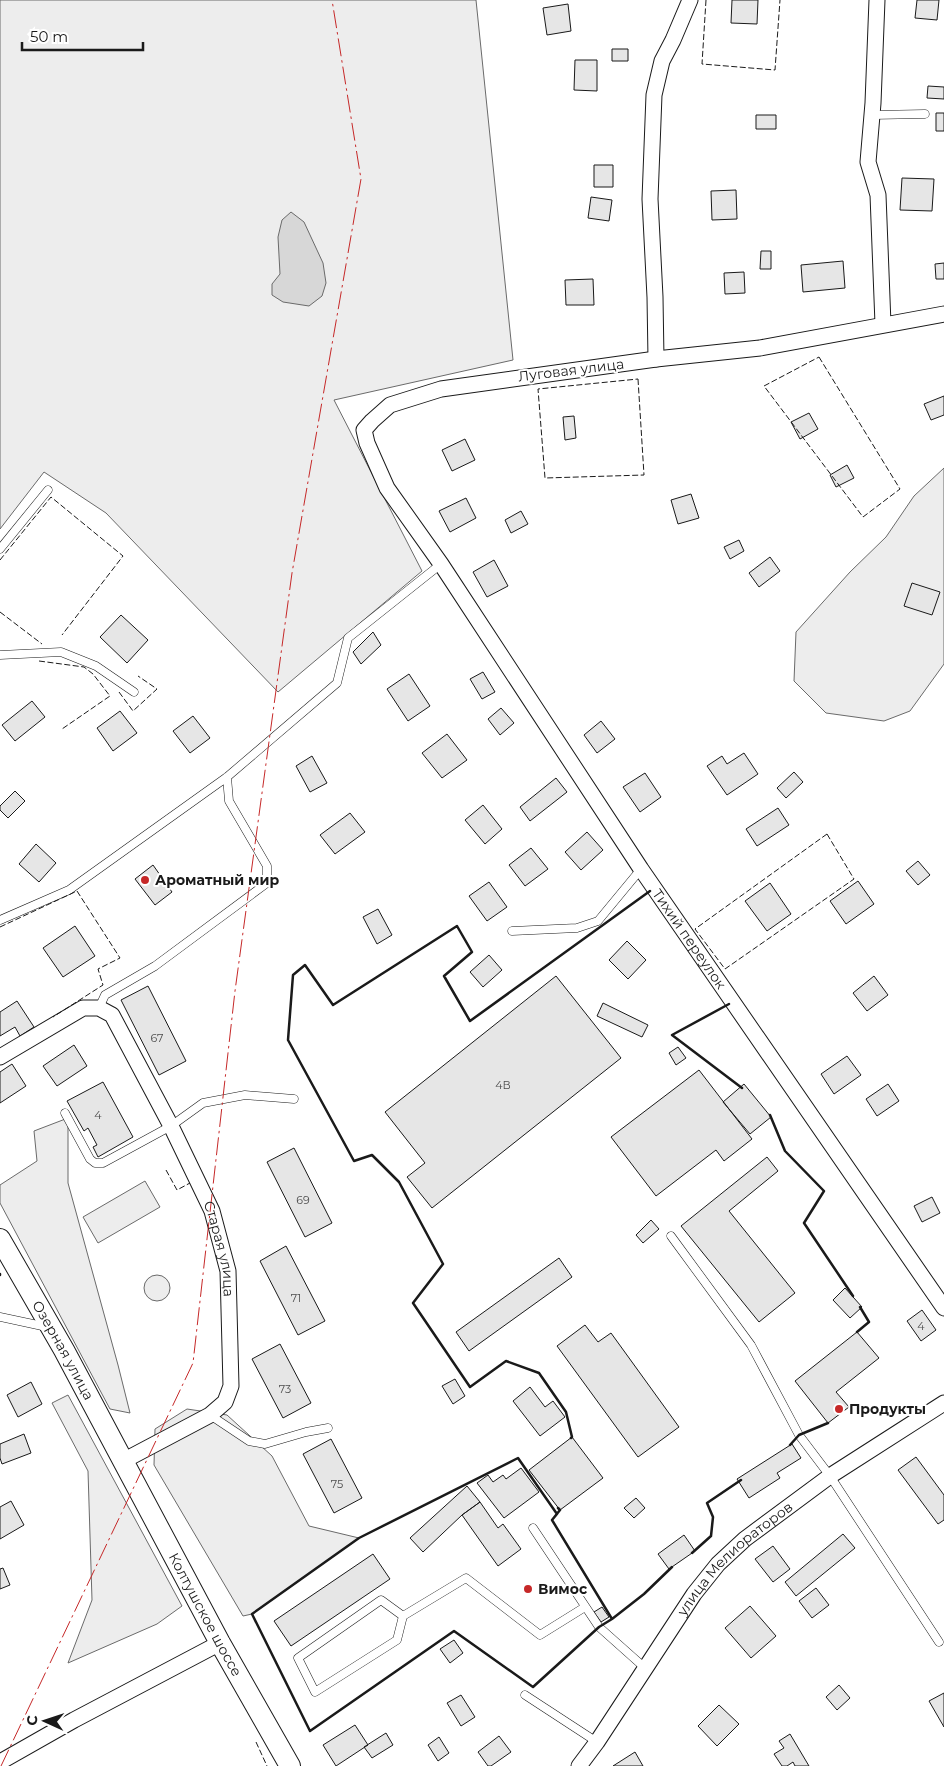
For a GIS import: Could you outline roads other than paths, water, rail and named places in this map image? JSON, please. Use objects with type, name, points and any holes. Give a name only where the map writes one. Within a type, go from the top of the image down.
[{"type":"main road","name":"Озерная улица","points":[[0,1239],[123,1461]]},
{"type":"main road","name":"Колтушское шоссе","points":[[123,1461],[220,1643],[290,1766]]},
{"type":"street","points":[[656,359],[650,199],[654,95],[662,61],[690,0]]},
{"type":"street","points":[[877,0],[868,162],[878,195],[884,324]]},
{"type":"street","name":"Луговая улица","points":[[441,564],[388,488],[367,443],[364,430],[390,405],[440,389],[656,359],[760,348],[944,314]]},
{"type":"street","name":"Тихий переулок","points":[[441,564],[642,870],[944,1308]]},
{"type":"street","points":[[0,1057],[84,1008],[99,1008]]},
{"type":"street","name":"Старая улица","points":[[99,1008],[112,1016],[171,1126],[212,1211],[228,1271],[231,1386],[225,1402],[210,1415],[123,1461]]},
{"type":"street","name":"улица Мелиораторов","points":[[579,1766],[597,1742],[694,1594],[718,1564],[746,1538],[830,1476],[944,1403]]},
{"type":"street","points":[[0,1762],[74,1720],[220,1643]]},
{"type":"lane","points":[[872,115],[924,114]]},
{"type":"lane","points":[[0,549],[48,490]]},
{"type":"lane","points":[[0,920],[69,890],[227,777],[338,683],[348,638],[441,564]]},
{"type":"lane","points":[[0,655],[61,652],[96,666],[134,692]]},
{"type":"lane","points":[[99,1008],[105,995],[155,966],[267,882],[267,866],[229,801],[227,777]]},
{"type":"lane","points":[[512,931],[577,928],[598,921],[642,870]]},
{"type":"lane","points":[[65,1114],[90,1159],[95,1163],[103,1163],[171,1126],[203,1104],[245,1096],[294,1099]]},
{"type":"lane","points":[[671,1236],[751,1345],[799,1436],[830,1476],[939,1642]]},
{"type":"lane","points":[[0,1317],[50,1327]]},
{"type":"lane","points":[[210,1415],[249,1441],[265,1444],[306,1432],[328,1428]]},
{"type":"lane","points":[[533,1528],[599,1627],[645,1668]]},
{"type":"lane","points":[[403,1616],[381,1600],[298,1658],[315,1692],[397,1640],[403,1616],[466,1578],[540,1635],[585,1607]]},
{"type":"lane","points":[[525,1695],[597,1742]]},
{"type":"place","name":"Ароматный мир","points":[[145,880]]},
{"type":"place","name":"Продукты","points":[[839,1409]]},
{"type":"place","name":"Вимос","points":[[528,1589]]}]
